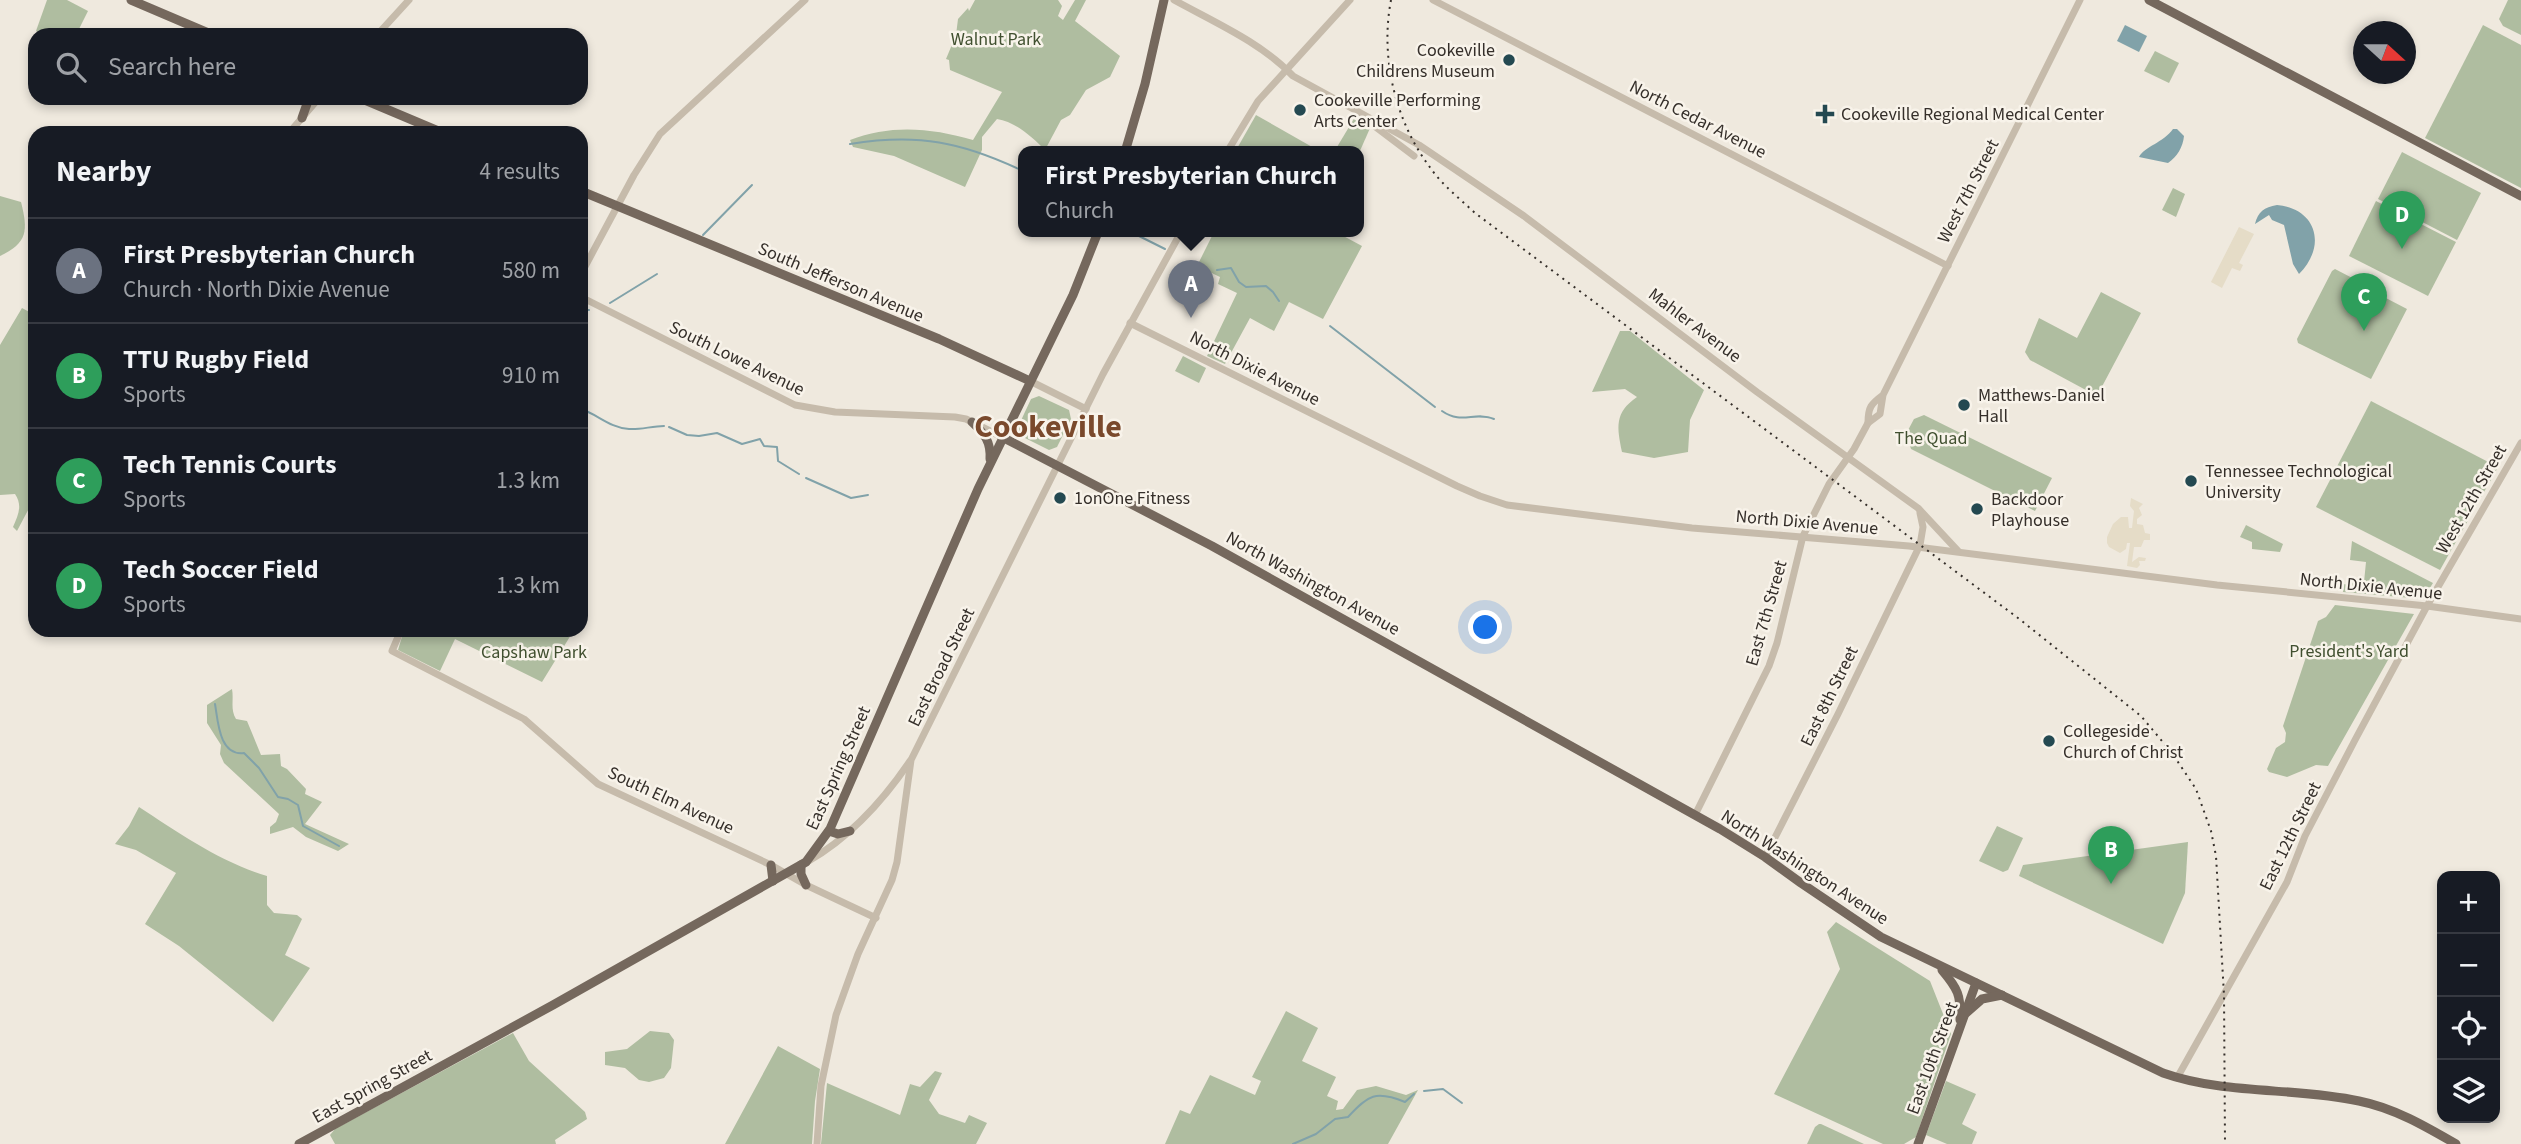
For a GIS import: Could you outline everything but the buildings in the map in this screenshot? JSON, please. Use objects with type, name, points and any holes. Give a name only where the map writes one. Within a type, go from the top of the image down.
[{"type":"main road","points":[[131,0],[197,28]]},
{"type":"main road","points":[[1127,146],[1146,85],[1164,0]]},
{"type":"main road","points":[[2149,0],[2521,196]]},
{"type":"main road","points":[[302,118],[307,105]]},
{"type":"main road","points":[[377,105],[426,126]]},
{"type":"main road","name":"South Jefferson Avenue","points":[[588,194],[942,341],[1030,381]]},
{"type":"main road","name":"East Spring Street","points":[[299,1144],[804,864],[829,831],[990,463],[1073,295],[1096,237]]},
{"type":"main road","points":[[972,422],[987,437],[990,463]]},
{"type":"main road","name":"North Washington Avenue","points":[[1002,437],[1213,545],[1695,815],[1766,857],[1870,930],[1939,966],[2177,1078],[2205,1084],[2360,1101],[2400,1114],[2456,1144]]},
{"type":"main road","points":[[829,831],[838,834],[850,831]]},
{"type":"main road","points":[[804,864],[801,874],[806,885]]},
{"type":"main road","points":[[771,865],[773,881]]},
{"type":"main road","points":[[1939,966],[1958,991],[1961,1002],[1959,1030]]},
{"type":"main road","name":"East 10th Street","points":[[1918,1144],[1976,983]]},
{"type":"main road","points":[[1965,1014],[1982,999],[2002,995]]},
{"type":"street","points":[[384,28],[410,0]]},
{"type":"street","points":[[588,260],[616,206],[666,128],[805,0]]},
{"type":"street","points":[[1174,0],[1220,25],[1293,76],[1355,112],[1413,156]]},
{"type":"street","points":[[1231,146],[1256,104],[1350,0]]},
{"type":"street","name":"North Cedar Avenue","points":[[1433,0],[1948,266]]},
{"type":"street","name":"West 7th Street","points":[[1849,457],[1868,423],[1880,414],[1883,395],[2080,0]]},
{"type":"street","points":[[296,126],[313,105]]},
{"type":"street","name":"Mahler Avenue","points":[[1355,112],[1419,145],[1524,216],[1757,392],[1918,508],[1942,537],[1959,552]]},
{"type":"street","name":"East Broad Street","points":[[817,1144],[821,1087],[836,1014],[897,862],[911,760],[1086,409],[1178,237]]},
{"type":"street","name":"South Lowe Avenue","points":[[588,301],[795,405],[835,412],[955,417],[1002,437]]},
{"type":"street","name":"North Dixie Avenue","points":[[1130,323],[1412,464],[1496,502],[1692,528],[1918,547],[2521,619]]},
{"type":"street","name":"South Jefferson Avenue","points":[[1030,381],[1086,409]]},
{"type":"street","name":"West 7th Street","points":[[1868,423],[1871,404],[1883,395]]},
{"type":"street","name":"West 12th Street","points":[[2427,606],[2521,443]]},
{"type":"street","name":"East 7th Street","points":[[1695,815],[1769,666],[1803,536],[1829,484],[1849,457]]},
{"type":"street","points":[[1918,508],[1925,544],[1935,549]]},
{"type":"street","points":[[1918,547],[1923,527]]},
{"type":"street","name":"East 8th Street","points":[[1766,857],[1918,547]]},
{"type":"street","name":"East 12th Street","points":[[2177,1078],[2287,882],[2305,836],[2427,606]]},
{"type":"street","name":"South Elm Avenue","points":[[398,637],[392,651],[524,719],[597,785],[771,865],[876,918]]},
{"type":"street","points":[[804,864],[850,831],[890,789],[911,760]]},
{"type":"green space","points":[[47,0],[67,0],[88,11],[80,28],[37,28]]},
{"type":"green space","name":"Walnut Park","points":[[975,0],[1058,0],[1062,6],[1058,16],[1063,20],[1075,0],[1086,0],[1075,21],[1120,56],[1110,77],[1086,90],[1070,115],[1061,120],[1047,146],[1041,146],[1017,127],[997,119],[982,137],[982,150],[965,187],[894,156],[853,147],[850,140],[896,130],[927,131],[973,140],[1002,92],[950,70],[949,60],[946,59],[956,35],[958,19],[968,8],[969,11]]},
{"type":"green space","points":[[2508,0],[2521,0],[2521,35],[2503,26],[2499,19]]},
{"type":"green space","points":[[2483,25],[2521,45],[2521,188],[2425,138]]},
{"type":"green space","points":[[2155,51],[2179,63],[2169,83],[2144,71]]},
{"type":"green space","points":[[1256,115],[1310,146],[1238,146]]},
{"type":"green space","points":[[1355,117],[1371,126],[1362,146],[1338,146]]},
{"type":"green space","points":[[2402,152],[2481,193],[2457,240],[2378,199]]},
{"type":"green space","points":[[2173,188],[2185,194],[2176,217],[2162,210]]},
{"type":"green space","points":[[0,196],[21,202],[25,228],[21,241],[0,256]]},
{"type":"green space","points":[[2376,201],[2456,242],[2428,296],[2349,256]]},
{"type":"green space","points":[[1212,237],[1345,237],[1362,246],[1323,319],[1289,302],[1274,331],[1250,318],[1225,364],[1207,356],[1237,293],[1218,284],[1220,277],[1197,266]]},
{"type":"green space","points":[[2335,269],[2407,309],[2371,379],[2298,343],[2297,339]]},
{"type":"green space","points":[[2101,292],[2141,313],[2097,396],[2030,360],[2025,352],[2039,318],[2077,338]]},
{"type":"green space","points":[[22,308],[28,311],[28,510],[17,531],[13,527],[19,510],[17,498],[15,494],[0,495],[0,345]]},
{"type":"green space","points":[[1620,331],[1630,331],[1704,390],[1690,420],[1688,452],[1654,458],[1622,452],[1619,421],[1624,409],[1637,397],[1625,389],[1592,392]]},
{"type":"green space","points":[[1183,356],[1206,368],[1199,383],[1175,371]]},
{"type":"green space","points":[[1039,396],[1069,410],[1071,419],[1057,447],[1049,450],[1019,435],[1017,429],[1031,399]]},
{"type":"green space","points":[[2371,401],[2496,466],[2497,469],[2440,570],[2316,507]]},
{"type":"green space","name":"The Quad","points":[[1924,415],[2052,478],[2035,511],[1911,449],[1906,434],[1914,419]]},
{"type":"green space","points":[[2246,525],[2283,544],[2280,552],[2252,549],[2252,542],[2240,537]]},
{"type":"green space","points":[[2352,541],[2433,583],[2423,599],[2343,592],[2344,584],[2348,585],[2349,581],[2364,582],[2366,562],[2350,560]]},
{"type":"green space","name":"President's Yard","points":[[2335,605],[2414,614],[2328,766],[2316,765],[2287,777],[2269,772],[2267,769],[2276,748],[2285,742],[2286,733],[2283,726],[2318,621],[2326,617]]},
{"type":"green space","name":"Capshaw Park","points":[[402,637],[570,637],[542,682],[455,639],[440,671],[398,650]]},
{"type":"green space","points":[[232,689],[234,715],[236,719],[247,721],[261,755],[280,754],[281,766],[306,789],[305,794],[322,802],[305,824],[349,844],[338,851],[306,837],[293,827],[270,834],[270,827],[279,814],[224,763],[220,754],[221,745],[207,723],[207,705]]},
{"type":"green space","points":[[139,807],[216,855],[267,876],[267,905],[274,913],[297,915],[302,919],[285,955],[310,968],[273,1022],[179,946],[145,924],[176,873],[136,850],[115,844]]},
{"type":"green space","points":[[1997,826],[2023,838],[2008,870],[2003,872],[1979,861]]},
{"type":"green space","points":[[2188,842],[2185,893],[2163,944],[2019,876],[2023,865]]},
{"type":"green space","points":[[1836,922],[1930,981],[1951,1034],[1916,1137],[1904,1144],[1883,1144],[1774,1094],[1840,969],[1827,932]]},
{"type":"green space","points":[[1286,1011],[1318,1028],[1302,1061],[1336,1077],[1327,1096],[1338,1101],[1336,1110],[1343,1109],[1357,1090],[1376,1086],[1406,1095],[1418,1090],[1388,1144],[1165,1144],[1180,1110],[1190,1114],[1210,1075],[1255,1095],[1261,1081],[1252,1077]]},
{"type":"green space","points":[[650,1031],[669,1033],[674,1040],[671,1068],[664,1078],[649,1082],[639,1080],[625,1068],[605,1065],[605,1052],[627,1049]]},
{"type":"green space","points":[[513,1033],[529,1061],[585,1112],[587,1119],[555,1140],[556,1144],[335,1144],[330,1135],[335,1129]]},
{"type":"green space","points":[[778,1046],[820,1069],[812,1144],[725,1144]]},
{"type":"green space","points":[[935,1071],[942,1073],[929,1100],[939,1114],[965,1123],[969,1115],[987,1123],[976,1144],[821,1144],[827,1083],[900,1115],[910,1084],[920,1087]]},
{"type":"green space","points":[[1946,1081],[1976,1094],[1962,1124],[1977,1132],[1972,1144],[1947,1144],[1926,1135]]},
{"type":"green space","points":[[1821,1124],[1864,1144],[1807,1144]]},
{"type":"shaded area","points":[[2239,227],[2254,234],[2239,263],[2243,265],[2240,271],[2232,268],[2222,288],[2211,282]]},
{"type":"shaded area","points":[[2131,498],[2143,504],[2139,508],[2142,515],[2137,519],[2137,524],[2143,525],[2145,533],[2150,534],[2150,540],[2144,540],[2141,547],[2134,547],[2132,562],[2139,557],[2146,558],[2145,561],[2139,561],[2137,568],[2127,566],[2130,543],[2127,543],[2126,549],[2120,553],[2107,543],[2113,524],[2121,517],[2128,517],[2129,528],[2132,528],[2134,511],[2130,506]]},
{"type":"water","points":[[2125,25],[2147,36],[2139,52],[2117,41]]},
{"type":"water","points":[[2173,129],[2177,129],[2184,136],[2181,148],[2171,161],[2168,163],[2139,157],[2145,150]]},
{"type":"water","points":[[2277,205],[2291,208],[2301,214],[2314,230],[2313,252],[2299,274],[2293,264],[2284,225],[2272,220],[2269,215],[2255,224],[2262,211]]},
{"type":"waterway","points":[[850,144],[897,140],[939,142],[980,153],[1018,169]]},
{"type":"waterway","points":[[703,235],[752,185]]},
{"type":"waterway","points":[[1141,237],[1165,249]]},
{"type":"waterway","points":[[1217,270],[1231,268],[1239,282],[1246,287],[1266,286],[1279,301]]},
{"type":"waterway","points":[[610,303],[657,274]]},
{"type":"waterway","points":[[1330,326],[1435,407]]},
{"type":"waterway","points":[[1442,411],[1462,418],[1480,416],[1494,419]]},
{"type":"waterway","points":[[588,412],[622,428],[664,426]]},
{"type":"waterway","points":[[669,427],[687,435],[717,433],[742,444],[760,439],[764,446],[777,447],[778,461],[799,474]]},
{"type":"waterway","points":[[806,478],[851,498],[868,495]]},
{"type":"waterway","points":[[215,704],[221,736],[229,749],[244,753],[259,768],[278,797],[298,805],[303,826],[339,846]]},
{"type":"waterway","points":[[1424,1091],[1443,1089],[1462,1103]]},
{"type":"waterway","points":[[1293,1144],[1316,1134],[1335,1119],[1348,1117],[1367,1099],[1387,1096],[1405,1102],[1414,1094]]},
{"type":"railway","points":[[1391,0],[1388,22],[1389,65],[1399,108],[1417,148],[1450,191],[1475,213],[2018,618],[2141,716],[2172,753],[2196,789],[2211,831],[2216,856],[2224,995],[2225,1144]]},
{"type":"place","name":"Cookeville Childrens Museum","points":[[1509,60]]},
{"type":"place","name":"Cookeville Performing Arts Center","points":[[1300,110]]},
{"type":"place","name":"Cookeville Regional Medical Center","points":[[1825,114]]},
{"type":"place","name":"Tech Soccer Field","points":[[2402,249]]},
{"type":"place","name":"First Presbyterian Church","points":[[1191,318]]},
{"type":"place","name":"Tech Tennis Courts","points":[[2364,331]]},
{"type":"place","name":"Matthews-Daniel Hall","points":[[1964,405]]},
{"type":"place","name":"Tennessee Technological University","points":[[2191,481]]},
{"type":"place","name":"1onOne Fitness","points":[[1060,498]]},
{"type":"place","name":"Backdoor Playhouse","points":[[1977,509]]},
{"type":"place","name":"Collegeside Church of Christ","points":[[2049,741]]},
{"type":"place","name":"TTU Rugby Field","points":[[2111,884]]},
{"type":"district","name":"Cookeville","points":[[1048,426]]}]
